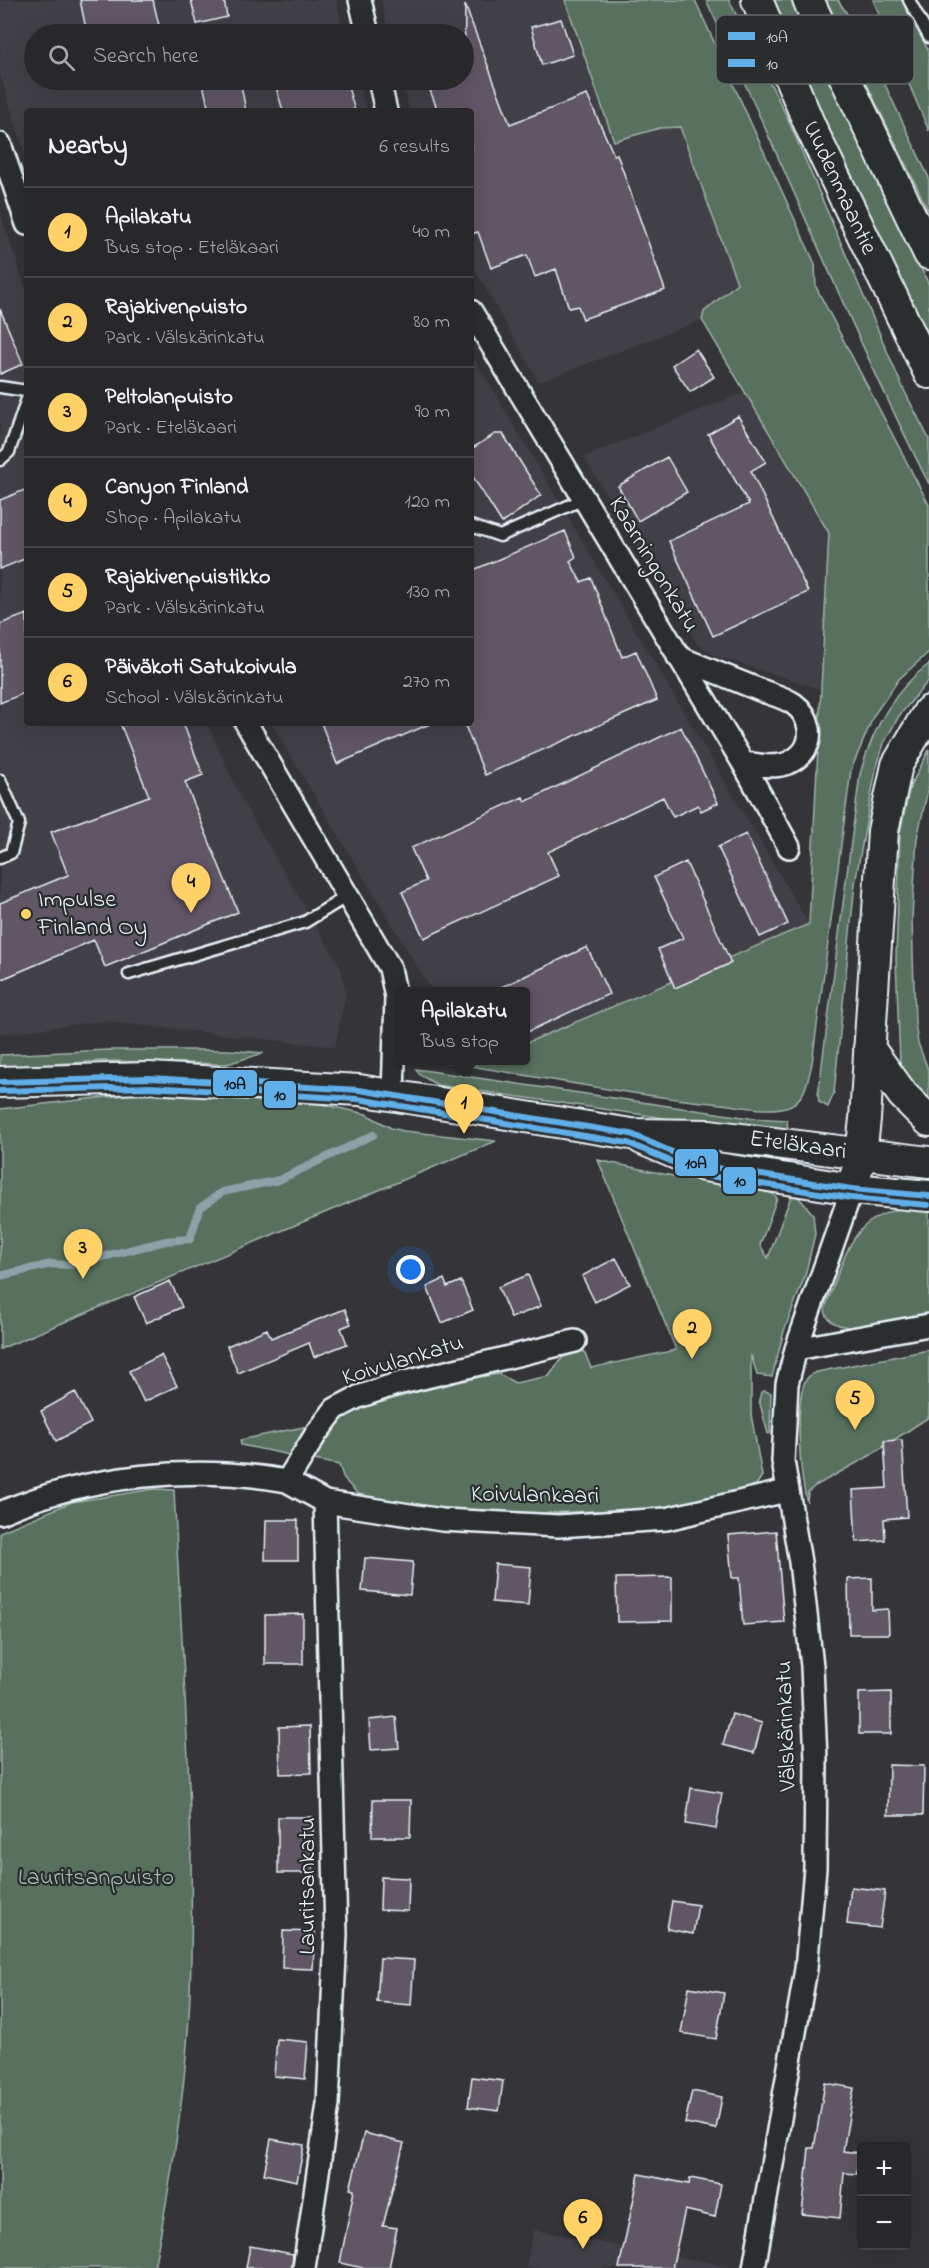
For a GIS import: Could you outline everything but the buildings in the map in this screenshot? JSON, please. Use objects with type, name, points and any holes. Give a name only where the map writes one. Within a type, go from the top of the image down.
[{"type":"main road","name":"Uudenmaantie","points":[[757,0],[763,15]]},
{"type":"main road","points":[[808,0],[815,15]]},
{"type":"main road","name":"Uudenmaantie","points":[[792,84],[811,128],[929,373]]},
{"type":"main road","points":[[848,84],[929,254]]},
{"type":"main road","points":[[852,1189],[861,1155],[882,831],[897,765],[929,711]]},
{"type":"main road","points":[[869,1048],[903,1095],[929,1121]]},
{"type":"main road","name":"Eteläkaari","points":[[0,1082],[149,1078],[284,1085],[393,1095],[631,1134],[709,1135],[929,1162]]},
{"type":"main road","name":"Eteläkaari","points":[[631,1134],[704,1166],[852,1189],[929,1196]]},
{"type":"street","points":[[360,0],[366,24]]},
{"type":"street","points":[[381,90],[385,108]]},
{"type":"street","points":[[1,153],[24,216]]},
{"type":"street","name":"Kaarningonkatu","points":[[474,315],[743,763],[789,847]]},
{"type":"street","points":[[678,657],[793,703],[807,719],[810,735],[807,747],[788,765],[765,766],[743,763]]},
{"type":"street","points":[[248,726],[390,968],[396,997],[393,1095]]},
{"type":"street","name":"Välskärinkatu","points":[[754,2268],[804,1981],[815,1868],[816,1760],[812,1666],[800,1562],[786,1491],[783,1461],[787,1384],[796,1349],[852,1189]]},
{"type":"street","points":[[796,1349],[929,1325]]},
{"type":"street","name":"Koivulankatu","points":[[287,1481],[316,1434],[335,1409],[358,1397],[393,1385],[575,1341]]},
{"type":"street","points":[[0,1513],[56,1494],[123,1478],[158,1474],[222,1473],[287,1481]]},
{"type":"street","name":"Koivulankaari","points":[[287,1481],[325,1502],[442,1520],[558,1526],[666,1519],[786,1491]]},
{"type":"street","name":"Lauritsankatu","points":[[304,2268],[328,2104],[336,1934],[325,1502]]},
{"type":"lane","points":[[909,0],[929,37]]},
{"type":"lane","points":[[0,387],[24,391]]},
{"type":"lane","points":[[0,460],[9,452],[24,408]]},
{"type":"lane","points":[[474,527],[500,536],[584,500]]},
{"type":"lane","points":[[0,780],[19,823],[11,853],[0,858]]},
{"type":"lane","points":[[129,974],[305,922],[349,896]]},
{"type":"shaded area","points":[[0,0],[336,0],[342,24],[24,24],[24,90],[360,90],[366,108],[24,108],[24,150],[0,74]]},
{"type":"shaded area","points":[[381,0],[565,0],[614,141],[660,128],[680,127],[737,284],[704,312],[702,320],[539,382],[474,268],[474,108],[409,108],[404,90],[474,90],[474,24],[387,24]]},
{"type":"shaded area","points":[[0,213],[24,283],[24,726],[208,726],[241,799],[341,968],[346,993],[335,1047],[102,1021],[0,1034]]},
{"type":"shaded area","points":[[474,358],[809,924],[530,1041],[530,987],[430,987],[273,726],[474,726]]},
{"type":"shaded area","points":[[745,392],[829,533],[826,691],[714,655],[697,644],[584,457]]},
{"type":"shaded area","points":[[533,2230],[738,2268],[526,2268]]},
{"type":"green space","points":[[565,0],[695,0],[716,46],[716,84],[733,84],[815,264],[816,287],[929,505],[929,652],[899,679],[874,715],[851,770],[812,1063],[803,1094],[795,1103],[781,1108],[755,1108],[651,1096],[464,1065],[530,1065],[530,1041],[809,924],[829,533],[702,320],[704,312],[737,283],[680,127],[660,128],[614,141]]},
{"type":"green space","points":[[706,0],[729,0],[736,15],[716,15],[716,22]]},
{"type":"green space","points":[[772,0],[794,0],[801,15],[778,15]]},
{"type":"green space","points":[[826,0],[838,0],[848,15],[833,15]]},
{"type":"green space","points":[[873,0],[903,0],[910,15],[879,15]]},
{"type":"green space","points":[[914,22],[929,52],[929,131],[909,84],[914,84]]},
{"type":"green space","points":[[745,84],[771,84],[787,117],[902,386],[929,439],[929,484],[871,364]]},
{"type":"green space","points":[[806,84],[834,84],[929,285],[929,343],[820,117]]},
{"type":"green space","points":[[867,84],[885,84],[929,178],[929,212]]},
{"type":"green space","points":[[929,664],[929,680],[899,716],[884,743],[876,769],[855,883],[834,1093],[828,1107],[819,1102],[818,1095],[860,774],[877,727],[885,713],[904,687]]},
{"type":"green space","points":[[929,750],[929,785],[917,838],[912,917],[915,1023],[918,1043],[929,1072],[929,1100],[902,1073],[896,959],[900,833],[910,787]]},
{"type":"green space","points":[[108,1050],[228,1050],[264,1053],[227,1064],[105,1061],[0,1067],[0,1055]]},
{"type":"green space","points":[[416,1069],[750,1118],[787,1120],[788,1132],[754,1131],[437,1085],[420,1075]]},
{"type":"green space","points":[[151,1092],[298,1099],[366,1114],[391,1128],[404,1131],[496,1141],[0,1349],[0,1109]]},
{"type":"green space","points":[[598,1160],[673,1176],[769,1191],[777,1198],[760,1245],[768,1258],[793,1191],[813,1214],[815,1234],[805,1276],[784,1331],[772,1377],[757,1375],[751,1355],[751,1414],[762,1476],[756,1485],[692,1503],[646,1509],[543,1513],[482,1512],[431,1508],[358,1494],[344,1479],[339,1465],[241,1445],[240,1440],[342,1419],[359,1409],[460,1380],[499,1374],[515,1383],[549,1376],[563,1357],[584,1351],[591,1368],[676,1350]]},
{"type":"green space","points":[[929,1204],[929,1317],[869,1327],[838,1325],[829,1319],[825,1308],[841,1265],[857,1234],[868,1223],[883,1214]]},
{"type":"green space","points":[[929,1350],[929,1417],[871,1455],[815,1486],[808,1492],[807,1502],[804,1491],[799,1425],[801,1395],[807,1378],[817,1372]]},
{"type":"green space","points":[[761,1392],[771,1393],[770,1433],[768,1434],[759,1400]]},
{"type":"green space","name":"Lauritsanpuisto","points":[[154,1489],[174,1490],[190,1805],[191,1931],[186,2063],[173,2166],[154,2268],[0,2268],[0,1532],[72,1502]]},
{"type":"waterway","points":[[0,1276],[51,1264],[70,1265],[166,1241],[190,1239],[200,1208],[222,1192],[279,1180],[373,1135]]},
{"type":"transit line","name":"10A","points":[[0,1082],[149,1078],[359,1090],[631,1134],[704,1166],[852,1189],[929,1196]]},
{"type":"transit line","name":"10","points":[[0,1091],[149,1087],[358,1099],[628,1143],[703,1175],[851,1198],[928,1205]]},
{"type":"place","name":"Canyon Finland","points":[[191,913]]},
{"type":"place","name":"Impulse Finland Oy","points":[[26,914]]},
{"type":"place","name":"Apilakatu","points":[[464,1134]]},
{"type":"place","name":"Peltolanpuisto","points":[[83,1279]]},
{"type":"place","name":"Rajakivenpuisto","points":[[692,1359]]},
{"type":"place","name":"Rajakivenpuistikko","points":[[855,1430]]},
{"type":"place","name":"Päiväkoti Satukoivula","points":[[583,2249]]}]
